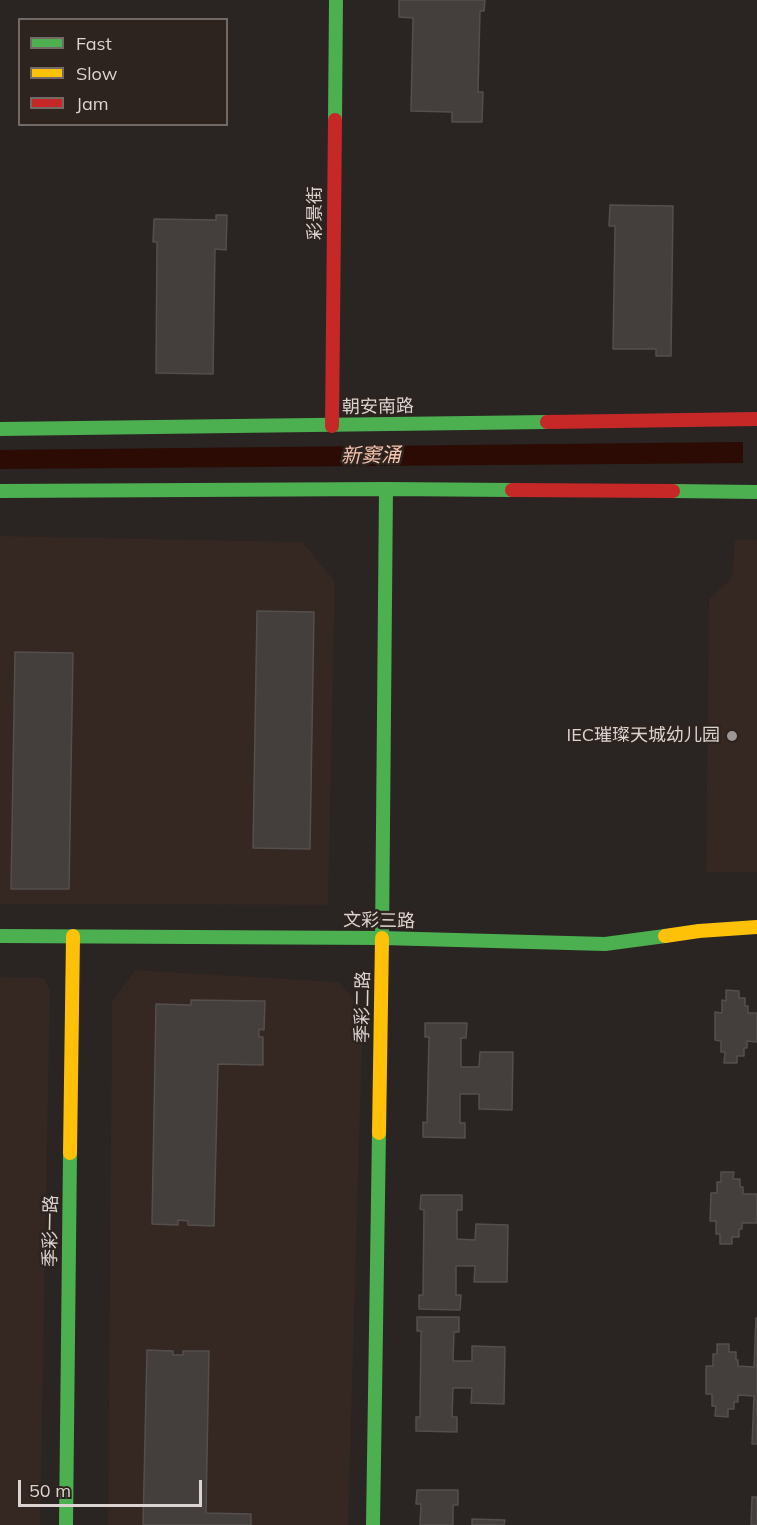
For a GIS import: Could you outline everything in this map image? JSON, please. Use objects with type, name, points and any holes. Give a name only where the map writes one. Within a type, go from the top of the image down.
[{"type":"street","name":"彩景街","points":[[332,426],[336,0]]},
{"type":"street","name":"朝安南路","points":[[0,429],[757,419]]},
{"type":"street","points":[[716,420],[738,425],[753,434]]},
{"type":"street","points":[[0,491],[386,489],[729,492],[755,486]]},
{"type":"street","name":"季彩二路","points":[[373,1525],[386,489]]},
{"type":"street","name":"文彩三路","points":[[0,936],[382,938],[605,944],[699,931],[757,927]]},
{"type":"street","name":"季彩一路","points":[[66,1525],[73,936]]},
{"type":"shaded area","points":[[0,536],[302,542],[335,581],[328,905],[0,904]]},
{"type":"shaded area","name":"IEC璀璨天城幼儿园","points":[[735,539],[757,540],[757,872],[706,872],[709,599],[732,578]]},
{"type":"shaded area","points":[[135,970],[338,982],[363,1008],[348,1525],[108,1525],[112,1002]]},
{"type":"shaded area","points":[[0,977],[44,978],[50,991],[40,1525],[0,1525]]},
{"type":"water","name":"新窦涌","points":[[743,442],[743,463],[0,469],[0,450]]},
{"type":"building","points":[[399,0],[485,0],[484,11],[480,11],[478,92],[483,92],[482,122],[452,122],[452,112],[411,111],[413,18],[399,17]]},
{"type":"building","points":[[610,205],[673,206],[671,356],[656,356],[656,349],[613,349],[615,226],[609,226]]},
{"type":"building","points":[[216,215],[227,215],[226,250],[215,249],[213,374],[156,373],[157,242],[153,242],[154,219],[216,220]]},
{"type":"building","points":[[257,611],[314,612],[310,849],[253,848]]},
{"type":"building","points":[[15,652],[73,653],[69,889],[11,889]]},
{"type":"building","points":[[726,990],[739,991],[739,998],[745,998],[748,1013],[757,1013],[757,1042],[747,1041],[744,1056],[737,1056],[737,1063],[724,1063],[725,1052],[721,1052],[721,1041],[715,1040],[715,1012],[722,1013],[722,1000],[726,1001]]},
{"type":"building","points":[[191,1000],[265,1001],[264,1030],[259,1029],[259,1037],[263,1037],[263,1065],[218,1064],[214,1226],[188,1225],[188,1221],[178,1220],[178,1225],[152,1224],[156,1004],[191,1005]]},
{"type":"building","points":[[425,1023],[467,1023],[466,1038],[461,1038],[461,1067],[479,1067],[480,1052],[513,1052],[512,1110],[479,1109],[479,1094],[460,1094],[460,1123],[465,1123],[465,1138],[423,1137],[423,1122],[427,1123],[429,1037],[425,1037]]},
{"type":"building","points":[[721,1172],[734,1172],[733,1179],[740,1179],[743,1194],[757,1194],[757,1223],[742,1223],[739,1237],[732,1237],[732,1244],[720,1244],[720,1234],[716,1234],[716,1221],[710,1221],[711,1193],[717,1193],[717,1182],[721,1182]]},
{"type":"building","points":[[421,1195],[462,1195],[462,1210],[457,1210],[457,1239],[475,1240],[476,1224],[508,1225],[507,1282],[474,1282],[475,1266],[456,1266],[456,1295],[461,1295],[460,1310],[419,1309],[419,1295],[423,1295],[424,1210],[420,1209]]},
{"type":"building","points":[[417,1317],[459,1317],[459,1332],[454,1332],[453,1361],[472,1361],[472,1346],[505,1347],[504,1404],[471,1403],[472,1388],[453,1388],[452,1417],[457,1417],[457,1432],[416,1431],[416,1417],[420,1417],[421,1331],[417,1331]]},
{"type":"building","points":[[756,1318],[757,1444],[752,1444],[754,1396],[738,1395],[738,1402],[734,1402],[734,1409],[728,1409],[728,1417],[715,1416],[716,1406],[712,1406],[712,1394],[706,1394],[706,1366],[713,1366],[713,1354],[717,1354],[717,1344],[729,1344],[729,1352],[736,1352],[738,1366],[754,1367]]},
{"type":"building","points":[[147,1350],[173,1351],[173,1355],[183,1355],[183,1351],[209,1351],[206,1513],[251,1514],[251,1525],[143,1525]]},
{"type":"building","points":[[417,1490],[458,1490],[458,1505],[453,1505],[453,1525],[420,1525],[421,1504],[416,1504]]},
{"type":"building","points":[[752,1497],[757,1497],[757,1525],[751,1525]]},
{"type":"building","points":[[472,1519],[505,1520],[504,1525],[472,1525]]},
{"type":"traffic: fast","points":[[335,120],[336,0]]},
{"type":"traffic: fast","points":[[0,429],[547,422]]},
{"type":"traffic: fast","points":[[382,938],[386,489]]},
{"type":"traffic: fast","points":[[0,491],[512,490]]},
{"type":"traffic: fast","points":[[673,491],[757,492]]},
{"type":"traffic: fast","points":[[0,936],[382,938],[605,944],[665,936]]},
{"type":"traffic: fast","points":[[373,1525],[379,1133]]},
{"type":"traffic: fast","points":[[66,1525],[70,1153]]},
{"type":"traffic: slow","points":[[665,936],[757,927]]},
{"type":"traffic: slow","points":[[70,1153],[73,936]]},
{"type":"traffic: slow","points":[[379,1133],[382,938]]},
{"type":"traffic: jam","points":[[332,426],[335,120]]},
{"type":"traffic: jam","points":[[547,422],[757,419]]},
{"type":"traffic: jam","points":[[512,490],[673,491]]},
{"type":"place","name":"IEC璀璨天城幼儿园","points":[[732,736]]}]
